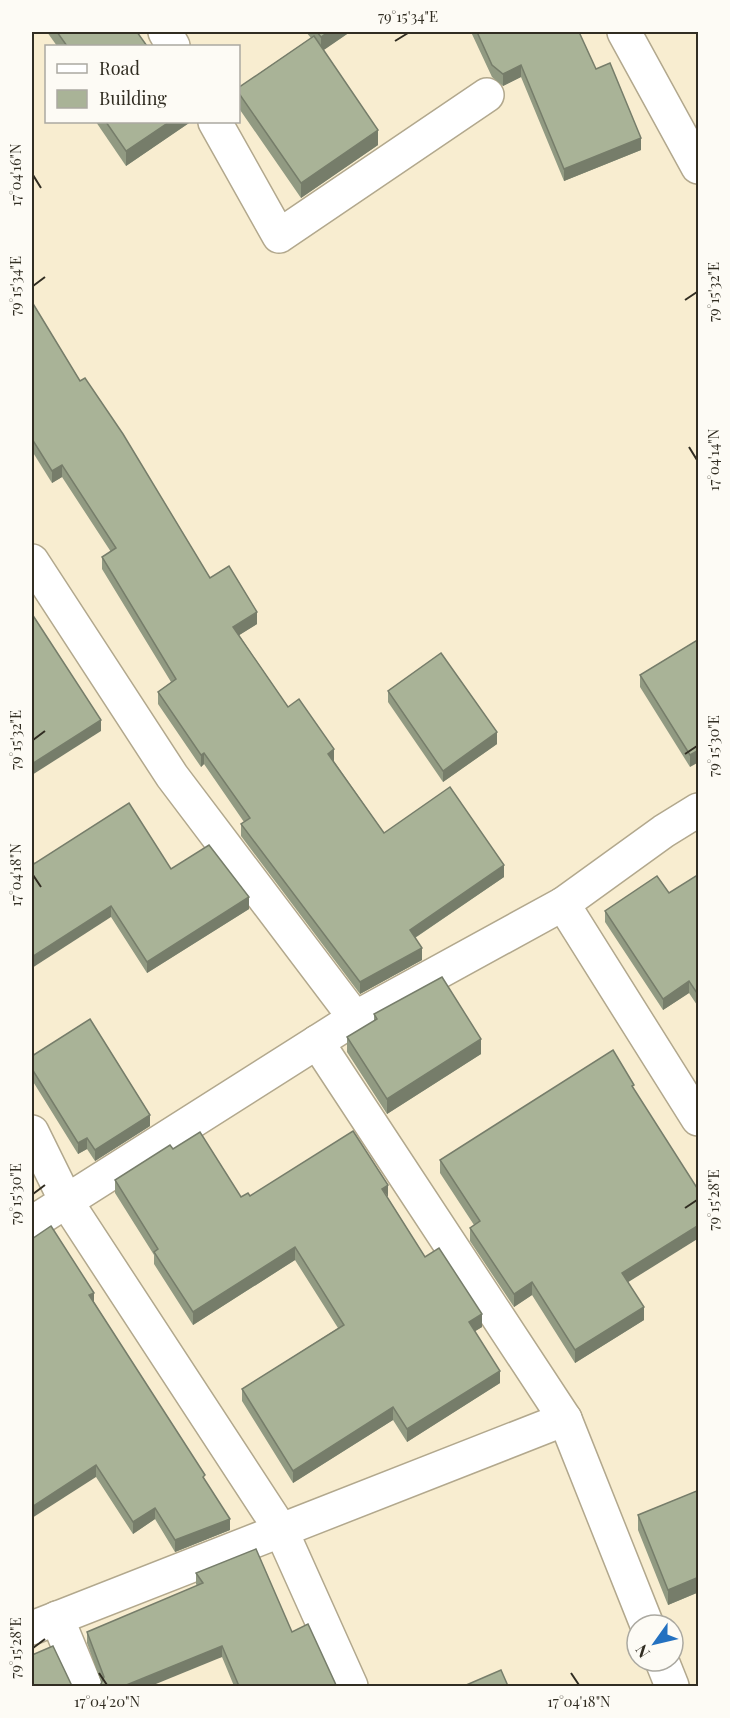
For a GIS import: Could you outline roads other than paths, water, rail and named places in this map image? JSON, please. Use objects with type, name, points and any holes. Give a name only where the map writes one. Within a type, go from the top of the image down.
[{"type":"street","points":[[624,32],[699,167]]},
{"type":"street","points":[[216,123],[279,236],[486,95]]},
{"type":"street","points":[[32,561],[172,776],[355,1018]]},
{"type":"street","points":[[32,1224],[355,1018],[563,904],[664,831],[699,810]]},
{"type":"street","points":[[563,904],[699,1119]]},
{"type":"street","points":[[317,1042],[566,1419],[642,1613]]},
{"type":"street","points":[[32,1132],[66,1201],[282,1530],[351,1686]]},
{"type":"street","points":[[85,1686],[44,1623],[566,1419]]}]
